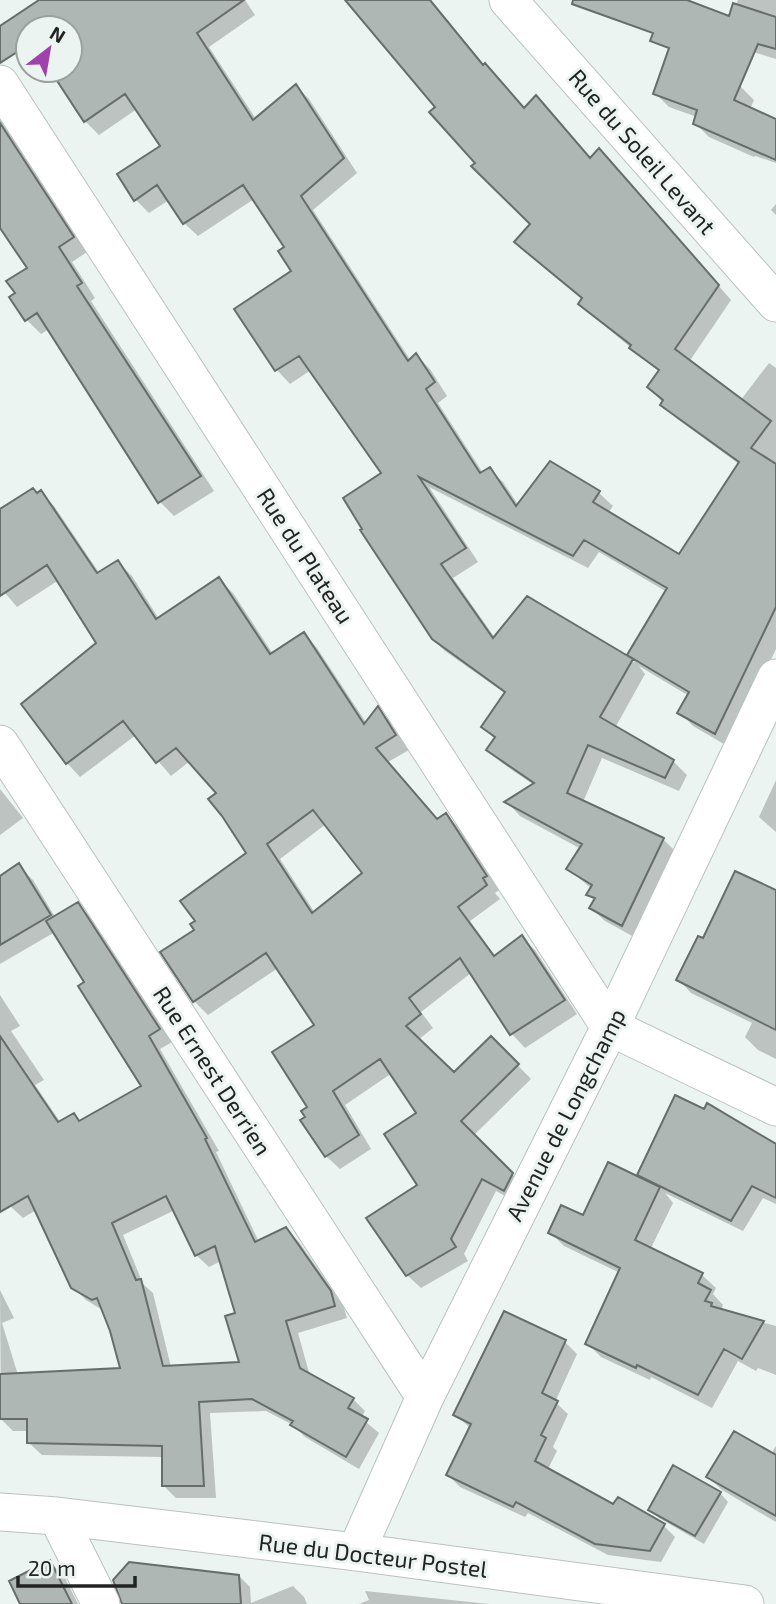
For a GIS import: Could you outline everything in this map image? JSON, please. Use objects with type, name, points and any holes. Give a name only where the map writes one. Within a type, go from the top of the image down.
[{"type":"street","name":"Rue du Soleil Levant","points":[[508,0],[776,303]]},
{"type":"street","name":"Rue du Plateau","points":[[0,84],[610,1027]]},
{"type":"street","name":"Avenue de Longchamp","points":[[356,1552],[425,1397],[610,1027],[776,678]]},
{"type":"street","name":"Rue Ernest Derrien","points":[[0,744],[425,1397]]},
{"type":"street","points":[[610,1027],[776,1107]]},
{"type":"street","name":"Rue du Docteur Postel","points":[[0,1512],[57,1516],[356,1552],[745,1604]]},
{"type":"street","points":[[57,1516],[101,1604]]},
{"type":"building","points":[[39,0],[244,0],[197,33],[253,120],[296,84],[344,158],[301,196],[408,361],[416,353],[435,382],[426,389],[480,473],[490,467],[516,506],[550,461],[600,491],[593,502],[679,554],[739,462],[660,405],[663,400],[647,387],[659,370],[578,304],[582,298],[514,242],[530,224],[471,166],[475,163],[429,112],[435,107],[345,0],[430,0],[483,65],[485,63],[524,108],[536,95],[590,158],[599,148],[719,285],[675,349],[771,421],[751,448],[776,464],[776,607],[715,734],[677,713],[689,692],[627,655],[667,588],[584,540],[573,556],[419,477],[466,548],[441,564],[493,638],[527,596],[633,659],[600,717],[674,760],[665,778],[588,745],[567,793],[664,838],[622,926],[589,908],[595,898],[586,895],[592,885],[566,869],[582,844],[504,802],[534,783],[486,750],[495,737],[481,727],[505,692],[432,639],[360,530],[362,529],[343,498],[381,473],[299,356],[275,371],[234,309],[291,271],[278,251],[284,247],[243,185],[183,224],[157,185],[134,201],[117,174],[160,146],[125,94],[84,122],[59,84],[84,84],[84,14],[18,14]]},
{"type":"building","points":[[573,0],[687,0],[729,16],[733,3],[776,17],[776,49],[758,44],[734,100],[776,119],[776,160],[693,124],[697,110],[653,94],[669,48],[650,41],[653,33],[572,4]]},
{"type":"building","points":[[14,17],[14,54],[0,63],[0,26]]},
{"type":"building","points":[[0,123],[74,237],[59,247],[82,283],[77,286],[201,476],[158,503],[37,313],[25,321],[9,297],[15,293],[6,281],[27,268],[0,228]]},
{"type":"building","points":[[33,488],[37,493],[41,490],[97,573],[118,560],[156,619],[219,577],[270,654],[304,632],[364,724],[378,706],[396,735],[376,748],[437,819],[446,813],[487,876],[483,878],[487,885],[458,907],[494,956],[522,935],[565,1000],[510,1035],[460,958],[409,998],[421,1014],[406,1026],[454,1072],[491,1036],[519,1064],[461,1121],[513,1173],[504,1191],[482,1179],[451,1239],[456,1247],[406,1276],[366,1218],[417,1185],[384,1134],[416,1113],[380,1059],[333,1091],[359,1135],[325,1157],[300,1120],[305,1117],[301,1111],[307,1107],[272,1052],[314,1025],[266,953],[193,1002],[160,952],[194,930],[190,924],[195,921],[180,901],[246,853],[208,799],[216,793],[176,748],[156,763],[123,721],[66,764],[21,704],[96,643],[47,565],[0,596],[0,509]],"holes":[[[313,810],[362,873],[312,913],[267,844]]]},
{"type":"building","points":[[19,863],[51,915],[0,945],[0,876]]},
{"type":"building","points":[[735,871],[776,890],[776,1030],[676,980],[698,936],[703,938]]},
{"type":"building","points":[[78,902],[160,1029],[149,1036],[207,1138],[205,1139],[255,1242],[286,1227],[331,1291],[335,1306],[286,1321],[300,1368],[354,1398],[348,1408],[368,1419],[346,1457],[290,1425],[293,1421],[252,1399],[199,1402],[204,1486],[162,1486],[162,1446],[27,1443],[27,1419],[0,1419],[0,1374],[120,1368],[97,1298],[92,1300],[71,1288],[28,1196],[0,1212],[0,1036],[58,1122],[74,1113],[79,1121],[141,1086],[78,986],[84,982],[46,921]],"holes":[[[166,1196],[195,1256],[215,1246],[235,1313],[225,1316],[239,1362],[163,1366],[141,1279],[136,1280],[112,1223]]]},
{"type":"building","points":[[675,1095],[704,1109],[707,1103],[776,1144],[776,1198],[752,1186],[731,1221],[637,1175]]},
{"type":"building","points":[[608,1162],[660,1187],[635,1240],[703,1273],[698,1283],[711,1290],[705,1301],[712,1303],[711,1306],[764,1321],[742,1359],[724,1349],[698,1395],[637,1365],[636,1368],[585,1344],[620,1268],[548,1233],[561,1205],[583,1215]]},
{"type":"building","points":[[504,1311],[566,1340],[542,1393],[558,1401],[541,1435],[546,1438],[535,1461],[613,1504],[618,1497],[665,1524],[650,1551],[595,1544],[516,1502],[513,1507],[446,1475],[471,1424],[453,1415]]},
{"type":"building","points":[[734,1431],[776,1455],[776,1516],[706,1477]]},
{"type":"building","points":[[673,1465],[721,1492],[695,1536],[648,1510]]},
{"type":"building","points":[[50,1560],[72,1604],[20,1604],[9,1581]]},
{"type":"building","points":[[129,1562],[239,1575],[241,1604],[122,1604],[113,1580]]}]
